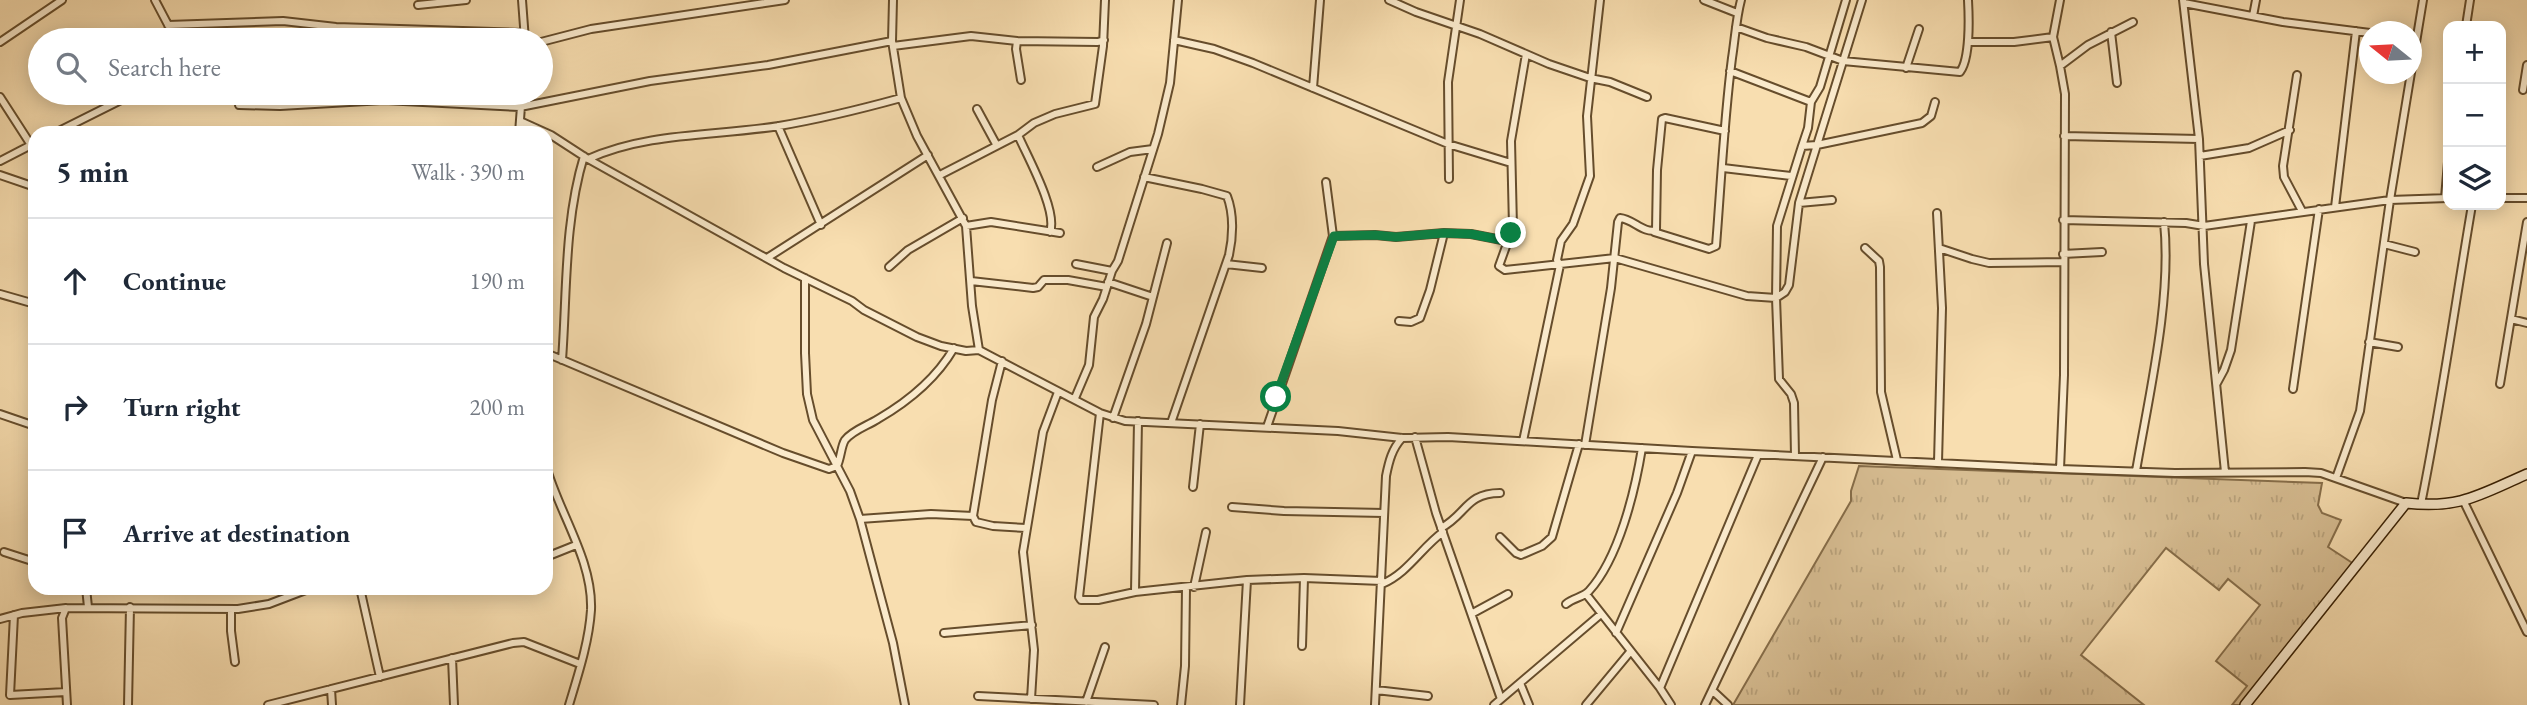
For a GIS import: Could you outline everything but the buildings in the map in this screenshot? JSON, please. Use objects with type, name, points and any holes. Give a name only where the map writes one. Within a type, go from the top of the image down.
[{"type":"street","points":[[0,42],[62,0]]},
{"type":"street","points":[[155,0],[170,28]]},
{"type":"street","points":[[418,5],[466,0]]},
{"type":"street","points":[[522,0],[524,28]]},
{"type":"street","points":[[553,39],[590,29],[785,0]]},
{"type":"street","points":[[893,0],[892,43],[901,98],[908,118],[964,222],[979,350]]},
{"type":"street","points":[[940,175],[1018,135],[1034,123],[1055,114],[1095,104],[1105,0]]},
{"type":"street","points":[[1075,398],[1089,365],[1094,317],[1122,249],[1153,149],[1170,83],[1178,0]]},
{"type":"street","points":[[1313,88],[1320,0]]},
{"type":"street","points":[[1389,0],[1526,54],[1647,97]]},
{"type":"street","points":[[1449,179],[1448,82],[1460,0]]},
{"type":"street","points":[[1523,440],[1560,265],[1557,260],[1561,241],[1573,224],[1590,176],[1587,116],[1600,0]]},
{"type":"street","points":[[1704,0],[1737,13]]},
{"type":"street","points":[[1500,537],[1521,555],[1542,546],[1552,537],[1582,445],[1620,218],[1626,218],[1653,232],[1709,249],[1716,246],[1727,89],[1741,0]]},
{"type":"street","points":[[1526,54],[1513,126],[1511,163],[1514,219],[1499,266],[1503,270],[1615,258],[1747,296],[1776,298],[1785,292],[1788,285],[1799,203],[1861,2],[1846,0],[1820,87],[1811,102],[1808,128],[1777,226],[1776,298],[1779,379],[1791,394],[1794,403],[1795,456]]},
{"type":"street","points":[[1736,27],[1806,47],[1843,61],[1962,71],[1968,41],[1968,0]]},
{"type":"street","points":[[2060,0],[2053,37],[2065,94],[2062,258],[2064,375],[2060,469]]},
{"type":"street","points":[[2253,16],[2256,0]]},
{"type":"street","points":[[2419,21],[2423,0]]},
{"type":"street","points":[[2467,21],[2470,0]]},
{"type":"street","points":[[2225,472],[2204,264],[2199,139],[2184,1],[2253,16],[2359,31]]},
{"type":"street","points":[[168,25],[283,21],[355,28]]},
{"type":"street","points":[[2060,66],[2088,45],[2133,22]]},
{"type":"street","points":[[1906,68],[1919,29]]},
{"type":"street","points":[[2335,207],[2356,31]]},
{"type":"street","points":[[2111,32],[2117,83]]},
{"type":"street","points":[[553,100],[650,81],[768,65],[892,43],[971,36],[1017,41],[1102,43]]},
{"type":"street","points":[[1968,41],[2014,42],[2053,37]]},
{"type":"street","points":[[1174,40],[1214,49],[1448,144],[1511,163]]},
{"type":"street","points":[[1017,41],[1021,80]]},
{"type":"street","points":[[2523,90],[2527,65]]},
{"type":"street","points":[[1730,71],[1811,102]]},
{"type":"street","points":[[2297,75],[2283,166],[2284,177],[2302,211]]},
{"type":"street","points":[[2336,478],[2360,411],[2408,84]]},
{"type":"street","points":[[0,97],[28,137]]},
{"type":"street","points":[[562,360],[569,239],[578,175],[586,158],[628,146],[678,137],[778,126],[845,113],[901,98]]},
{"type":"street","points":[[1802,146],[1922,122],[1931,116],[1935,102]]},
{"type":"street","points":[[69,126],[111,105]]},
{"type":"street","points":[[239,105],[297,105]]},
{"type":"street","points":[[481,105],[530,105]]},
{"type":"street","points":[[520,107],[520,126]]},
{"type":"street","points":[[978,108],[996,144]]},
{"type":"street","points":[[1653,232],[1657,226],[1657,170],[1662,120],[1665,118],[1725,131]]},
{"type":"street","points":[[520,121],[531,126]]},
{"type":"street","points":[[778,126],[821,225]]},
{"type":"street","points":[[2200,156],[2249,148],[2290,130]]},
{"type":"street","points":[[1018,135],[1052,220],[1050,232]]},
{"type":"street","points":[[553,136],[586,158],[767,258],[917,337],[954,348],[979,350],[1114,418],[1402,438],[1523,440],[2060,469],[2305,472],[2336,478],[2406,503],[2439,505],[2464,502],[2527,474]]},
{"type":"street","points":[[2064,136],[2199,139]]},
{"type":"street","points":[[0,161],[28,147]]},
{"type":"street","points":[[1097,167],[1130,152],[1153,149]]},
{"type":"street","points":[[767,258],[928,155]]},
{"type":"street","points":[[1723,169],[1791,176]]},
{"type":"street","points":[[0,175],[28,185]]},
{"type":"street","points":[[1144,177],[1227,196],[1231,218],[1231,243],[1226,264],[1171,422]]},
{"type":"street","points":[[1266,427],[1334,236],[1326,182]]},
{"type":"street","points":[[2063,220],[2164,222],[2204,226],[2390,200],[2443,198]]},
{"type":"street","points":[[2506,198],[2527,198]]},
{"type":"street","points":[[1799,203],[1832,200]]},
{"type":"street","points":[[2293,389],[2319,209]]},
{"type":"street","points":[[2421,504],[2471,210]]},
{"type":"street","points":[[1937,213],[1942,308],[1938,462]]},
{"type":"street","points":[[2216,384],[2231,350],[2251,221]]},
{"type":"street","points":[[889,267],[908,250],[964,222],[991,222],[1060,233]]},
{"type":"street","points":[[2136,471],[2165,285],[2164,222]]},
{"type":"street","points":[[2500,384],[2527,222]]},
{"type":"street","points":[[1334,236],[1396,237],[1444,233],[1471,234],[1507,241]]},
{"type":"street","points":[[1399,321],[1411,322],[1419,318],[1430,290],[1444,233]]},
{"type":"street","points":[[1114,418],[1153,297],[1167,243]]},
{"type":"street","points":[[2384,244],[2415,252]]},
{"type":"street","points":[[1864,248],[1879,261],[1880,267],[1881,392],[1897,460]]},
{"type":"street","points":[[1939,248],[1989,263],[2102,253]]},
{"type":"street","points":[[1076,264],[1112,271]]},
{"type":"street","points":[[1226,264],[1262,268]]},
{"type":"street","points":[[805,278],[807,394],[813,420],[860,519],[905,705]]},
{"type":"street","points":[[971,281],[1036,288],[1044,281],[1068,280],[1108,284],[1153,297]]},
{"type":"street","points":[[0,294],[28,302]]},
{"type":"street","points":[[2511,319],[2527,323]]},
{"type":"street","points":[[2369,342],[2398,347]]},
{"type":"street","points":[[553,356],[783,453],[830,469],[837,466],[846,438],[929,383],[954,348]]},
{"type":"street","points":[[1002,361],[992,400],[973,516],[976,522],[984,525],[1026,528]]},
{"type":"street","points":[[1031,699],[1034,662],[1023,563],[1026,528],[1043,432],[1058,392]]},
{"type":"street","points":[[1100,413],[1079,597],[1086,601],[1135,592],[1247,580],[1304,578],[1382,582],[1393,579],[1411,565],[1474,499],[1488,493],[1500,493]]},
{"type":"street","points":[[0,414],[28,424]]},
{"type":"street","points":[[1135,592],[1138,421]]},
{"type":"street","points":[[1193,488],[1200,424]]},
{"type":"street","points":[[1415,437],[1442,530],[1501,699]]},
{"type":"street","points":[[1375,705],[1389,460],[1402,438]]},
{"type":"street","points":[[1566,604],[1586,594],[1605,569],[1632,502],[1642,448]]},
{"type":"street","points":[[1616,633],[1677,493],[1692,451]]},
{"type":"street","points":[[1660,688],[1758,454]]},
{"type":"street","points":[[1706,705],[1823,457]]},
{"type":"street","points":[[553,494],[586,573],[591,611],[569,705]]},
{"type":"street","points":[[2464,502],[2527,632]]},
{"type":"street","points":[[2245,705],[2406,503]]},
{"type":"street","points":[[1232,507],[1384,513]]},
{"type":"street","points":[[860,519],[931,514],[973,516]]},
{"type":"street","points":[[1194,587],[1206,532]]},
{"type":"street","points":[[553,554],[576,545]]},
{"type":"street","points":[[4,552],[28,560]]},
{"type":"street","points":[[1302,646],[1304,578]]},
{"type":"street","points":[[1240,705],[1247,580]]},
{"type":"street","points":[[1181,705],[1185,666],[1186,588]]},
{"type":"street","points":[[1473,614],[1508,594]]},
{"type":"street","points":[[1586,594],[1671,705]]},
{"type":"street","points":[[87,595],[88,607]]},
{"type":"street","points":[[0,619],[88,607],[231,609],[269,604],[293,595]]},
{"type":"street","points":[[362,595],[380,677]]},
{"type":"street","points":[[128,705],[130,607]]},
{"type":"street","points":[[66,608],[62,618],[67,705]]},
{"type":"street","points":[[231,609],[234,662]]},
{"type":"street","points":[[1494,705],[1601,614]]},
{"type":"street","points":[[9,705],[14,615]]},
{"type":"street","points":[[944,633],[1032,625]]},
{"type":"street","points":[[268,705],[513,643],[524,642],[580,664]]},
{"type":"street","points":[[1086,702],[1105,647]]},
{"type":"street","points":[[1586,705],[1630,652]]},
{"type":"street","points":[[452,658],[454,705]]},
{"type":"street","points":[[1520,683],[1529,705]]},
{"type":"street","points":[[331,689],[332,705]]},
{"type":"street","points":[[1376,690],[1428,696]]},
{"type":"street","points":[[1713,691],[1728,705]]},
{"type":"street","points":[[10,695],[66,692]]},
{"type":"street","points":[[978,696],[1154,705]]},
{"type":"green space","points":[[1859,466],[2322,483],[2318,505],[2322,513],[2341,520],[2328,547],[2360,568],[2251,705],[2232,705],[2247,686],[2216,661],[2260,605],[2228,579],[2219,590],[2166,548],[2081,655],[2144,705],[1733,705],[1851,501],[1851,491]]},
{"type":"route","points":[[1276,397],[1334,236],[1396,237],[1444,233],[1471,234],[1507,241],[1511,233]]}]
